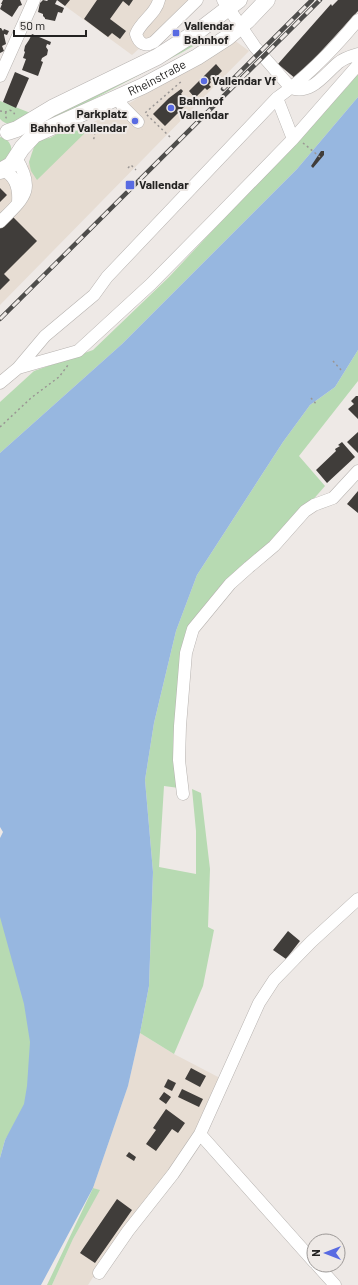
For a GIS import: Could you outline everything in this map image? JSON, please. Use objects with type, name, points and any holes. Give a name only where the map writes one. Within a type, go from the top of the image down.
[{"type":"main road","name":"Rheinstraße","points":[[4,130],[17,129],[59,105],[157,57],[201,29],[233,18],[264,3]]},
{"type":"main road","name":"Rheinstraße","points":[[2,170],[11,165],[26,142],[38,133],[118,98],[197,57],[233,18]]},
{"type":"main road","name":"Rheinstraße","points":[[4,130],[16,142],[17,156]]},
{"type":"street","points":[[0,76],[34,0]]},
{"type":"street","points":[[159,0],[156,8],[138,28],[136,34],[141,44],[146,45],[154,42],[197,0]]},
{"type":"street","points":[[233,18],[274,70],[291,88],[298,90],[306,89],[315,84],[346,58],[358,54]]},
{"type":"street","points":[[0,383],[18,368],[45,336],[94,295],[107,278],[277,98],[291,88],[342,40],[358,20]]},
{"type":"street","points":[[18,368],[78,351],[151,284],[293,139],[358,65]]},
{"type":"street","points":[[118,98],[123,107],[138,122]]},
{"type":"street","points":[[277,98],[293,139]]},
{"type":"street","points":[[0,222],[26,191],[27,184],[25,173],[17,156]]},
{"type":"street","points":[[2,170],[11,174],[17,184],[18,202]]},
{"type":"street","points":[[183,794],[179,760],[180,726],[186,653],[193,629],[230,584],[274,546],[306,511],[314,505],[333,498],[358,471]]},
{"type":"street","points":[[99,1273],[128,1231],[173,1174],[200,1134],[259,1003],[274,980],[358,899]]},
{"type":"street","points":[[200,1134],[306,1253]]},
{"type":"street","points":[[324,1273],[335,1285]]},
{"type":"path","points":[[170,137],[145,113],[181,82]]},
{"type":"path","points":[[0,111],[6,112],[8,110],[12,110],[14,117],[19,119]]},
{"type":"path","points":[[91,123],[95,135],[93,141]]},
{"type":"path","points":[[311,150],[320,157]]},
{"type":"path","points":[[128,168],[131,165],[136,170]]},
{"type":"path","points":[[0,427],[31,398],[59,377],[78,351]]},
{"type":"path","points":[[333,361],[343,372]]},
{"type":"path","points":[[311,398],[317,405]]},
{"type":"shaded area","points":[[57,0],[192,0],[132,55]]},
{"type":"shaded area","points":[[234,40],[249,51],[0,305],[0,179],[8,179],[28,166],[32,152],[42,139],[50,138],[70,127],[76,131],[123,107]]},
{"type":"shaded area","points":[[140,1033],[174,1054],[220,1078],[196,1133],[113,1246],[88,1285],[52,1285],[73,1239],[99,1190],[93,1188],[128,1086]]},
{"type":"green space","points":[[193,41],[195,45],[181,53],[33,131],[53,114]]},
{"type":"green space","points":[[358,73],[358,97],[297,169],[122,344],[0,453],[0,402],[34,371],[93,350],[169,277],[348,86]]},
{"type":"green space","points":[[0,101],[33,114],[16,123],[8,124],[0,119]]},
{"type":"green space","points":[[89,124],[91,127],[37,180],[31,171],[29,162],[35,144],[42,139],[50,138],[70,127],[76,131]]},
{"type":"green space","points":[[0,137],[6,139],[10,143],[11,155],[0,164]]},
{"type":"green space","points":[[358,350],[358,381],[299,456],[325,486],[191,627],[179,788],[164,786],[159,867],[196,874],[196,831],[192,789],[201,793],[210,869],[208,927],[214,930],[203,986],[174,1054],[140,1033],[149,986],[153,872],[145,780],[154,723],[176,631],[197,575],[283,442],[310,405],[335,387]]},
{"type":"green space","points":[[0,904],[35,1023],[35,1095],[5,1140],[0,1158]]},
{"type":"green space","points":[[93,1188],[100,1190],[73,1239],[52,1285],[47,1285]]},
{"type":"water","points":[[358,97],[358,350],[335,387],[310,405],[283,442],[197,575],[176,631],[154,723],[145,780],[153,872],[149,986],[128,1086],[93,1188],[41,1285],[0,1285],[0,1158],[5,1140],[24,1104],[27,1086],[30,1042],[24,1004],[0,917],[0,838],[3,832],[0,827],[0,453],[122,344],[297,169]]},
{"type":"building","points":[[3,0],[20,0],[22,5],[19,6],[12,17],[0,9]]},
{"type":"building","points":[[43,0],[57,0],[55,4],[64,8],[62,13],[58,12],[55,21],[45,19],[43,14],[38,12],[40,3]]},
{"type":"building","points":[[57,0],[70,0],[65,6]]},
{"type":"building","points":[[97,0],[133,0],[129,6],[123,1],[110,19],[126,31],[120,39],[112,33],[108,37],[84,19]]},
{"type":"building","points":[[338,0],[358,0],[358,11],[296,79],[278,64],[331,4],[332,6]]},
{"type":"building","points":[[0,28],[3,31],[4,29],[9,31],[7,35],[4,34],[6,44],[2,46],[4,51],[0,53]]},
{"type":"building","points":[[32,34],[51,42],[50,45],[47,44],[47,55],[42,58],[41,61],[43,62],[38,76],[22,70],[26,59],[23,58],[25,46]]},
{"type":"building","name":"Vallendar Vf","points":[[216,64],[222,71],[212,81],[211,79],[209,85],[211,87],[207,90],[205,88],[195,98],[189,91]]},
{"type":"building","points":[[15,72],[29,78],[16,108],[3,102]]},
{"type":"building","name":"Bahnhof Vallendar","points":[[181,89],[183,91],[181,94],[189,102],[165,126],[153,114],[169,98]]},
{"type":"building","points":[[321,151],[324,151],[324,155],[313,168],[311,166]]},
{"type":"building","points":[[0,188],[7,195],[0,202]]},
{"type":"building","points":[[11,215],[37,241],[4,274],[10,280],[0,290],[0,226]]},
{"type":"building","points":[[358,396],[358,419],[348,409],[354,404],[351,401]]},
{"type":"building","points":[[358,432],[358,453],[347,442]]},
{"type":"building","points":[[342,442],[355,457],[327,483],[316,470],[336,451],[335,449],[340,446],[338,445]]},
{"type":"building","points":[[358,491],[358,513],[347,504]]},
{"type":"building","points":[[288,931],[300,941],[286,959],[273,950]]},
{"type":"building","points":[[191,1068],[206,1076],[200,1087],[185,1079]]},
{"type":"building","points":[[168,1079],[176,1083],[172,1091],[164,1087]]},
{"type":"building","points":[[182,1089],[203,1099],[199,1107],[178,1097]]},
{"type":"building","points":[[164,1092],[171,1097],[166,1104],[159,1099]]},
{"type":"building","points":[[166,1109],[185,1123],[178,1133],[172,1129],[156,1151],[146,1144],[156,1130],[153,1128]]},
{"type":"building","points":[[129,1152],[136,1157],[134,1161],[126,1156]]},
{"type":"building","points":[[117,1199],[132,1210],[95,1263],[80,1253]]},
{"type":"railway","points":[[223,89],[312,0]]},
{"type":"railway","points":[[0,319],[320,0]]},
{"type":"place","name":"Vallendar Bahnhof","points":[[176,33]]},
{"type":"place","name":"Vallendar Vf","points":[[204,81]]},
{"type":"place","name":"Bahnhof Vallendar","points":[[171,108]]},
{"type":"place","name":"Parkplatz Bahnhof Vallendar","points":[[135,121]]},
{"type":"place","name":"Vallendar","points":[[130,185]]}]
